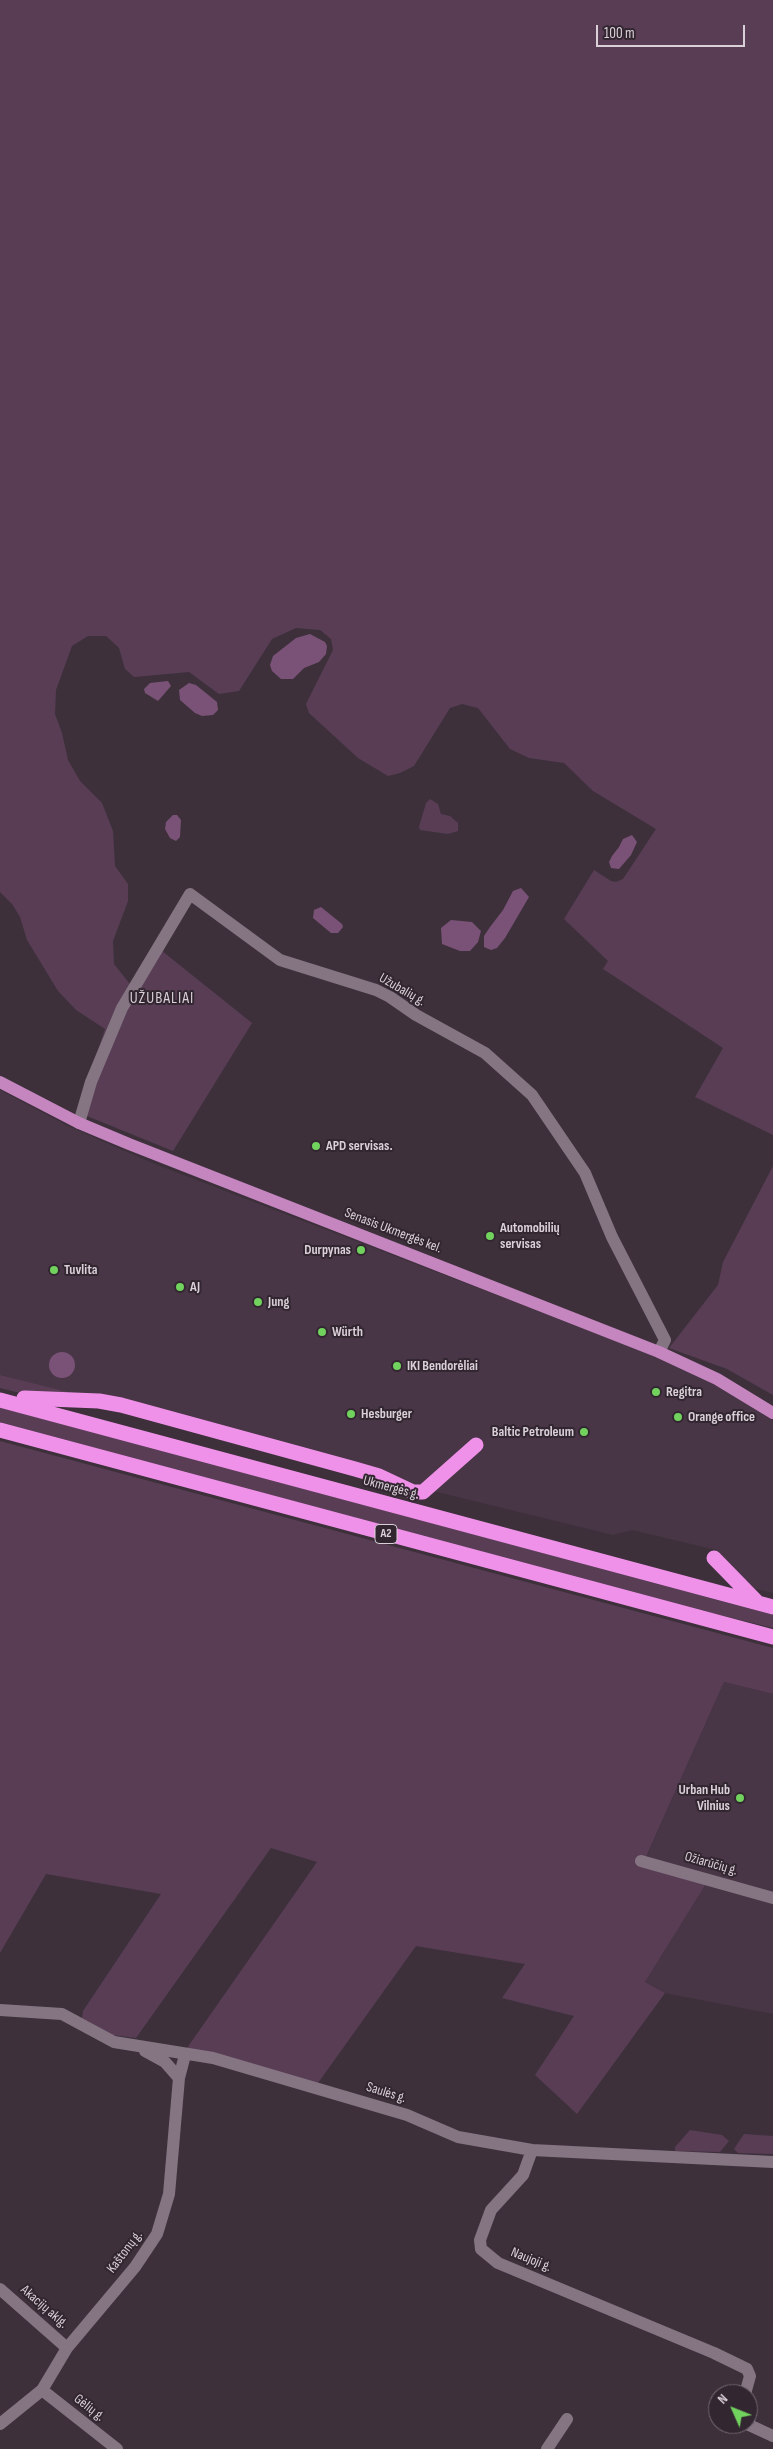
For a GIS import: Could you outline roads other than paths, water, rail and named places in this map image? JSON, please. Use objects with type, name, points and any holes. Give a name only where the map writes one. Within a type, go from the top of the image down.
[{"type":"highway","points":[[0,1392],[31,1400],[74,1400],[121,1405],[355,1469],[378,1476],[413,1492],[423,1492],[476,1445]]},
{"type":"highway","name":"Ukmergės g.","points":[[0,1400],[766,1605]]},
{"type":"highway","name":"A2","points":[[0,1430],[773,1637]]},
{"type":"highway","points":[[714,1558],[766,1605]]},
{"type":"main road","name":"Senasis Ukmergės kel.","points":[[0,1082],[79,1123],[659,1352],[717,1379],[773,1413]]},
{"type":"street","name":"Užubalių g.","points":[[79,1123],[91,1082],[122,1008],[190,894],[280,960],[376,990],[390,997],[416,1016],[485,1053],[532,1094],[586,1173],[612,1237],[665,1340],[659,1352]]},
{"type":"street","name":"Ožiarūčių g.","points":[[641,1860],[773,1898]]},
{"type":"street","name":"Saulės g.","points":[[0,2010],[62,2014],[114,2042],[138,2048],[172,2051],[185,2055],[213,2058],[407,2115],[458,2137],[532,2150],[773,2162]]},
{"type":"street","points":[[138,2048],[165,2062],[179,2078]]},
{"type":"street","name":"Kaštonų g.","points":[[0,2424],[42,2390],[68,2348],[135,2267],[157,2234],[169,2194],[179,2078],[185,2055]]},
{"type":"street","name":"Naujoji g.","points":[[532,2150],[523,2175],[491,2210],[480,2240],[481,2249],[498,2263],[714,2353],[746,2369],[750,2376],[748,2384]]},
{"type":"street","name":"Akacijų aklg.","points":[[0,2290],[68,2348]]},
{"type":"street","name":"Gėlių g.","points":[[42,2390],[117,2449]]},
{"type":"street","points":[[547,2449],[566,2419]]},
{"type":"street","points":[[758,2429],[773,2436]]},
{"type":"place","name":"APD servisas.","points":[[316,1146]]},
{"type":"place","name":"Automobilių servisas","points":[[490,1236]]},
{"type":"place","name":"Durpynas","points":[[361,1250]]},
{"type":"place","name":"Tuvlita","points":[[54,1270]]},
{"type":"place","name":"AJ","points":[[180,1287]]},
{"type":"place","name":"Jung","points":[[258,1302]]},
{"type":"place","name":"Würth","points":[[322,1332]]},
{"type":"place","name":"IKI Bendorėliai","points":[[397,1366]]},
{"type":"place","name":"Regitra","points":[[656,1392]]},
{"type":"place","name":"Hesburger","points":[[351,1414]]},
{"type":"place","name":"Orange office","points":[[678,1417]]},
{"type":"place","name":"Baltic Petroleum","points":[[584,1432]]},
{"type":"place","name":"Urban Hub Vilnius","points":[[740,1798]]},
{"type":"district","name":"UŽUBALIAI","points":[[162,999]]}]
